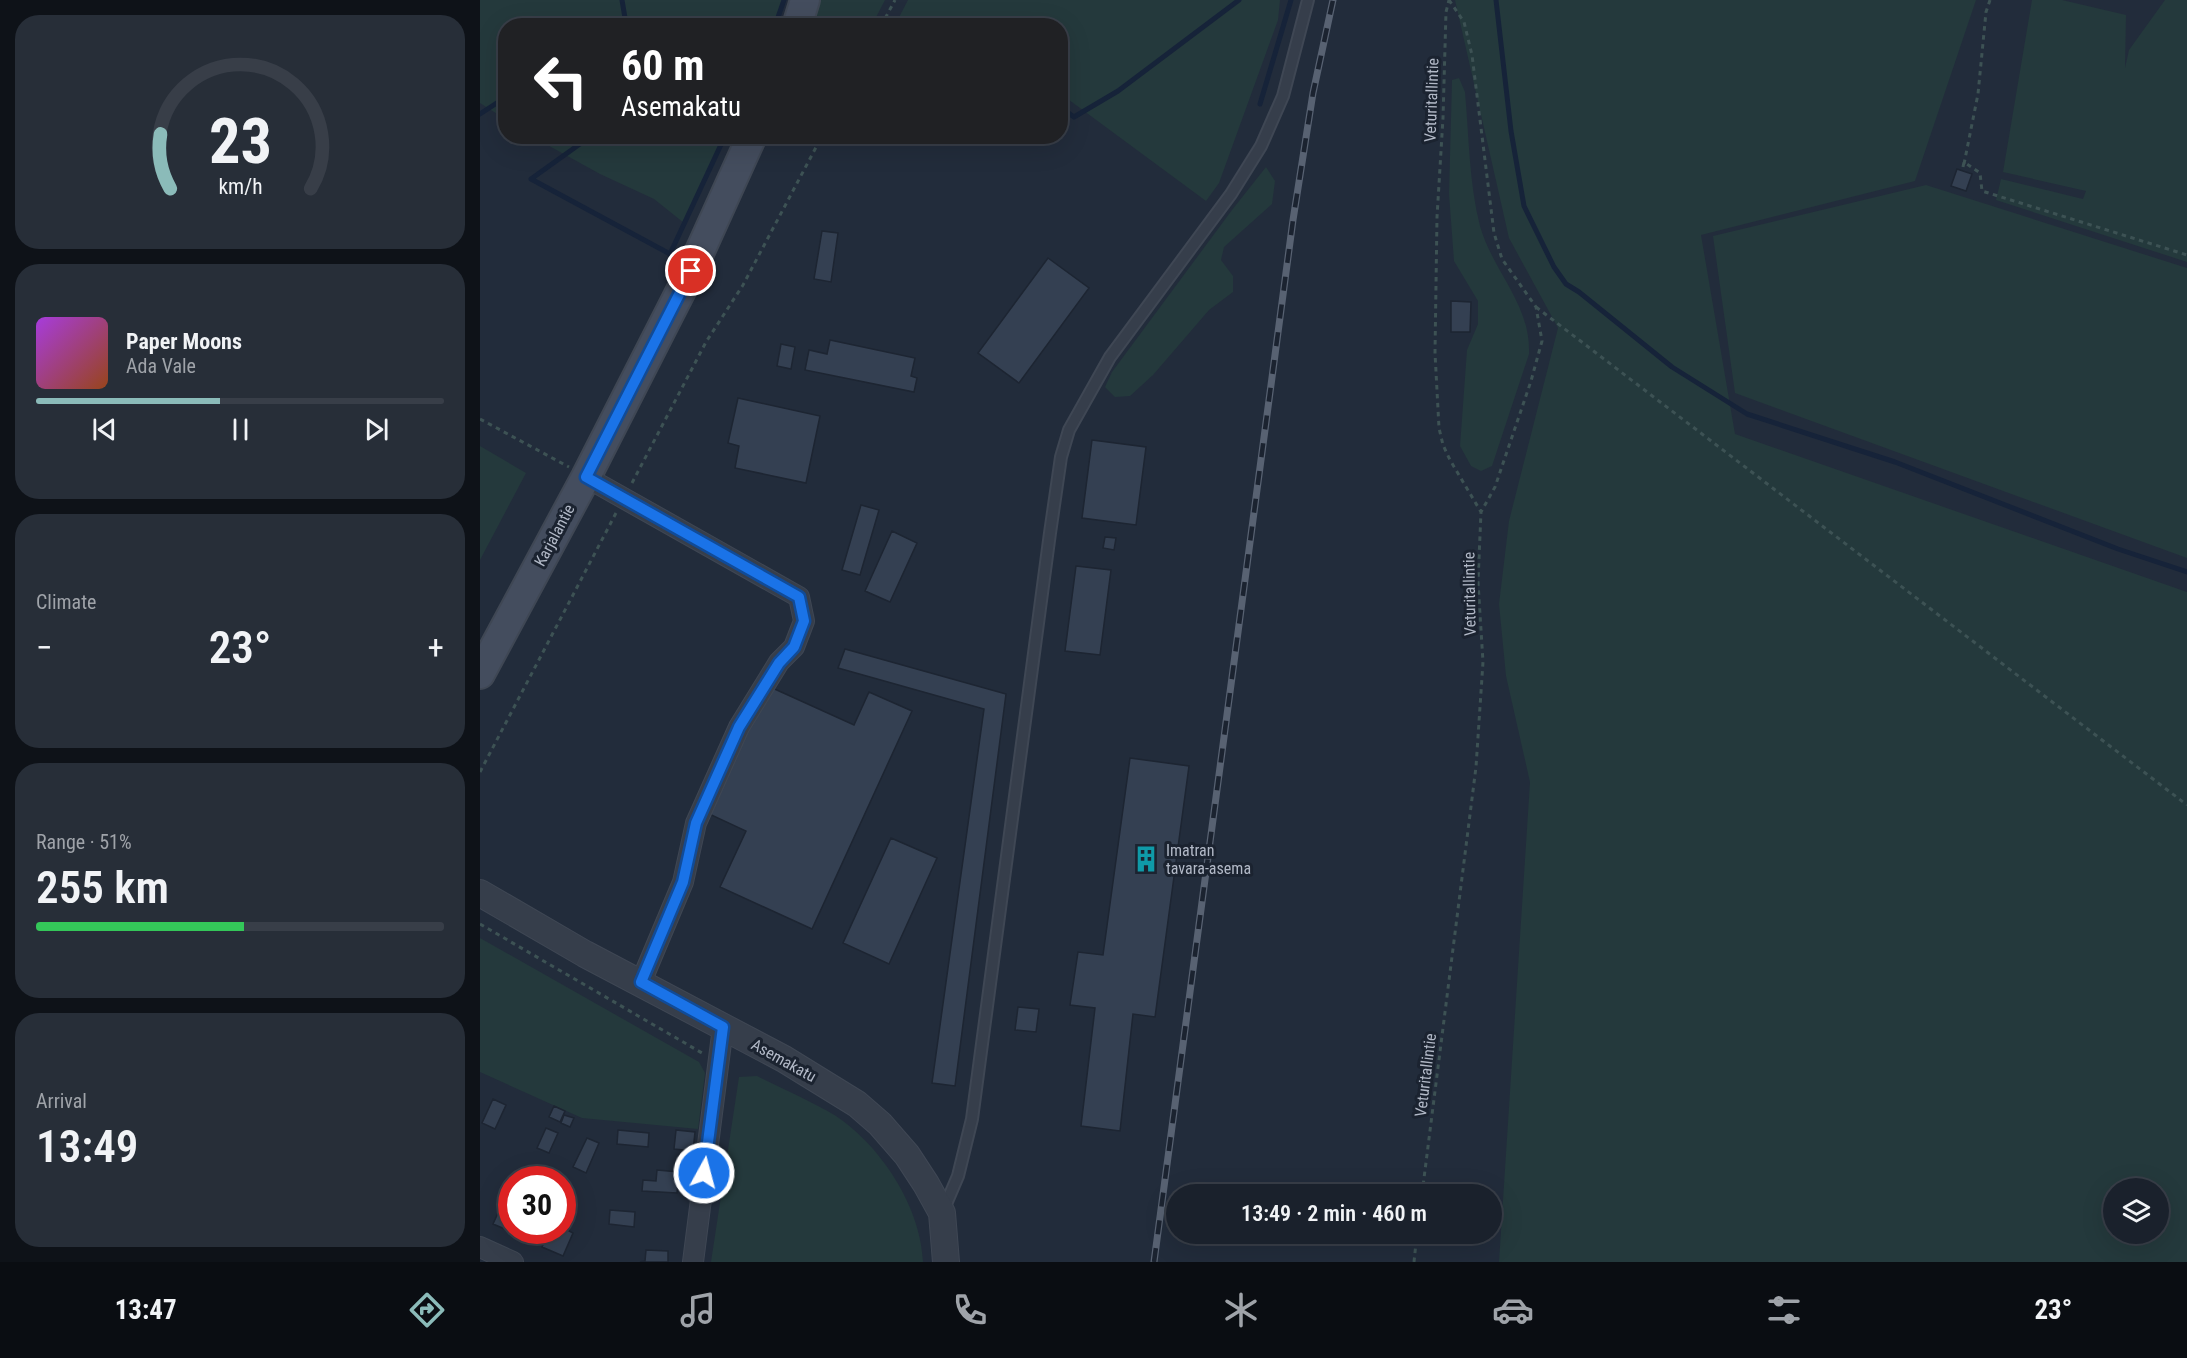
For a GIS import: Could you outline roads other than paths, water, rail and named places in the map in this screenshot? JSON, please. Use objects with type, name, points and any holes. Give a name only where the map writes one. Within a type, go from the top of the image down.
[{"type":"main road","points":[[799,18],[805,0]]},
{"type":"main road","name":"Karjalantie","points":[[480,674],[586,477],[691,271],[748,144]]},
{"type":"street","points":[[586,477],[799,597],[804,621],[794,647],[779,663],[739,727],[696,823],[683,882],[641,982]]},
{"type":"street","name":"Asemakatu","points":[[480,893],[585,954],[793,1064],[857,1104],[880,1124],[926,1184],[942,1213],[946,1262]]},
{"type":"street","points":[[693,1262],[723,1027]]},
{"type":"street","points":[[480,1247],[513,1262]]},
{"type":"lane","points":[[942,1213],[958,1176],[972,1119],[1050,533],[1061,457],[1069,430],[1110,357],[1231,194],[1261,146],[1283,96],[1308,0]]},
{"type":"waterway","points":[[622,0],[625,18]]},
{"type":"waterway","points":[[778,18],[784,0]]},
{"type":"waterway","points":[[1068,113],[1074,117],[1118,91],[1239,0]]},
{"type":"waterway","points":[[1260,104],[1291,0]]},
{"type":"waterway","points":[[1496,0],[1511,131],[1524,206],[1554,267],[1566,284],[1672,367],[1747,414],[1895,462],[2118,549],[2187,572]]},
{"type":"waterway","points":[[480,114],[498,102]]},
{"type":"waterway","points":[[580,144],[531,179],[670,254],[721,144]]},
{"type":"railway","points":[[1154,1262],[1293,220],[1313,93],[1333,0]]},
{"type":"place","name":"Imatran tavara-asema","points":[[1146,859]]}]
